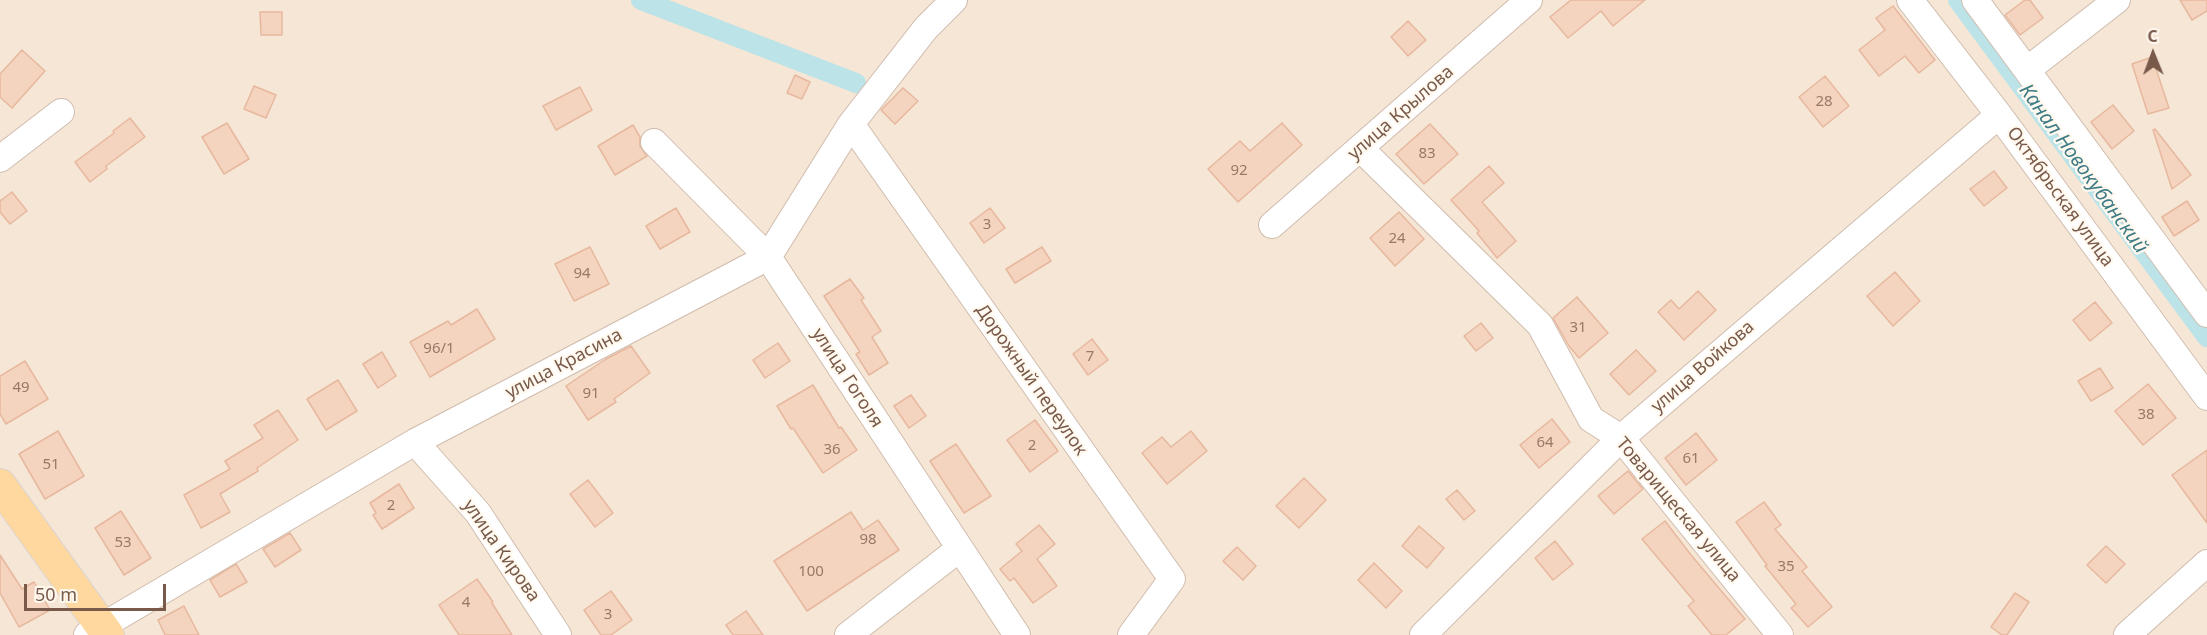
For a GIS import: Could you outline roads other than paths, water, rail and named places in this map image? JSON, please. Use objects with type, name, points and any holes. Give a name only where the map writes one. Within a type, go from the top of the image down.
[{"type":"main road","points":[[0,485],[99,632]]},
{"type":"street","points":[[768,257],[851,124],[926,28],[954,0]]},
{"type":"street","name":"улица Крылова","points":[[1272,225],[1528,0]]},
{"type":"street","name":"Октябрьская улица","points":[[1910,0],[1999,115],[2207,397]]},
{"type":"street","points":[[1974,0],[2207,314]]},
{"type":"street","points":[[2027,70],[2117,0]]},
{"type":"street","points":[[0,159],[62,112]]},
{"type":"street","name":"улица Войкова","points":[[1423,635],[1621,438],[1999,115]]},
{"type":"street","name":"Дорожный переулок","points":[[851,124],[1172,579],[1131,635]]},
{"type":"street","name":"улица Гоголя","points":[[654,142],[768,257],[1017,635]]},
{"type":"street","name":"Товарищеская улица","points":[[1361,149],[1540,325],[1591,419],[1621,438],[1780,635]]},
{"type":"street","name":"улица Красина","points":[[99,632],[415,442],[768,257]]},
{"type":"street","name":"улица Кирова","points":[[415,442],[478,513],[558,635]]},
{"type":"street","points":[[848,635],[959,549]]},
{"type":"street","points":[[2127,635],[2207,563]]},
{"type":"waterway","points":[[641,0],[856,83]]},
{"type":"waterway","name":"Канал Новокубанский","points":[[1958,0],[2207,337]]}]
